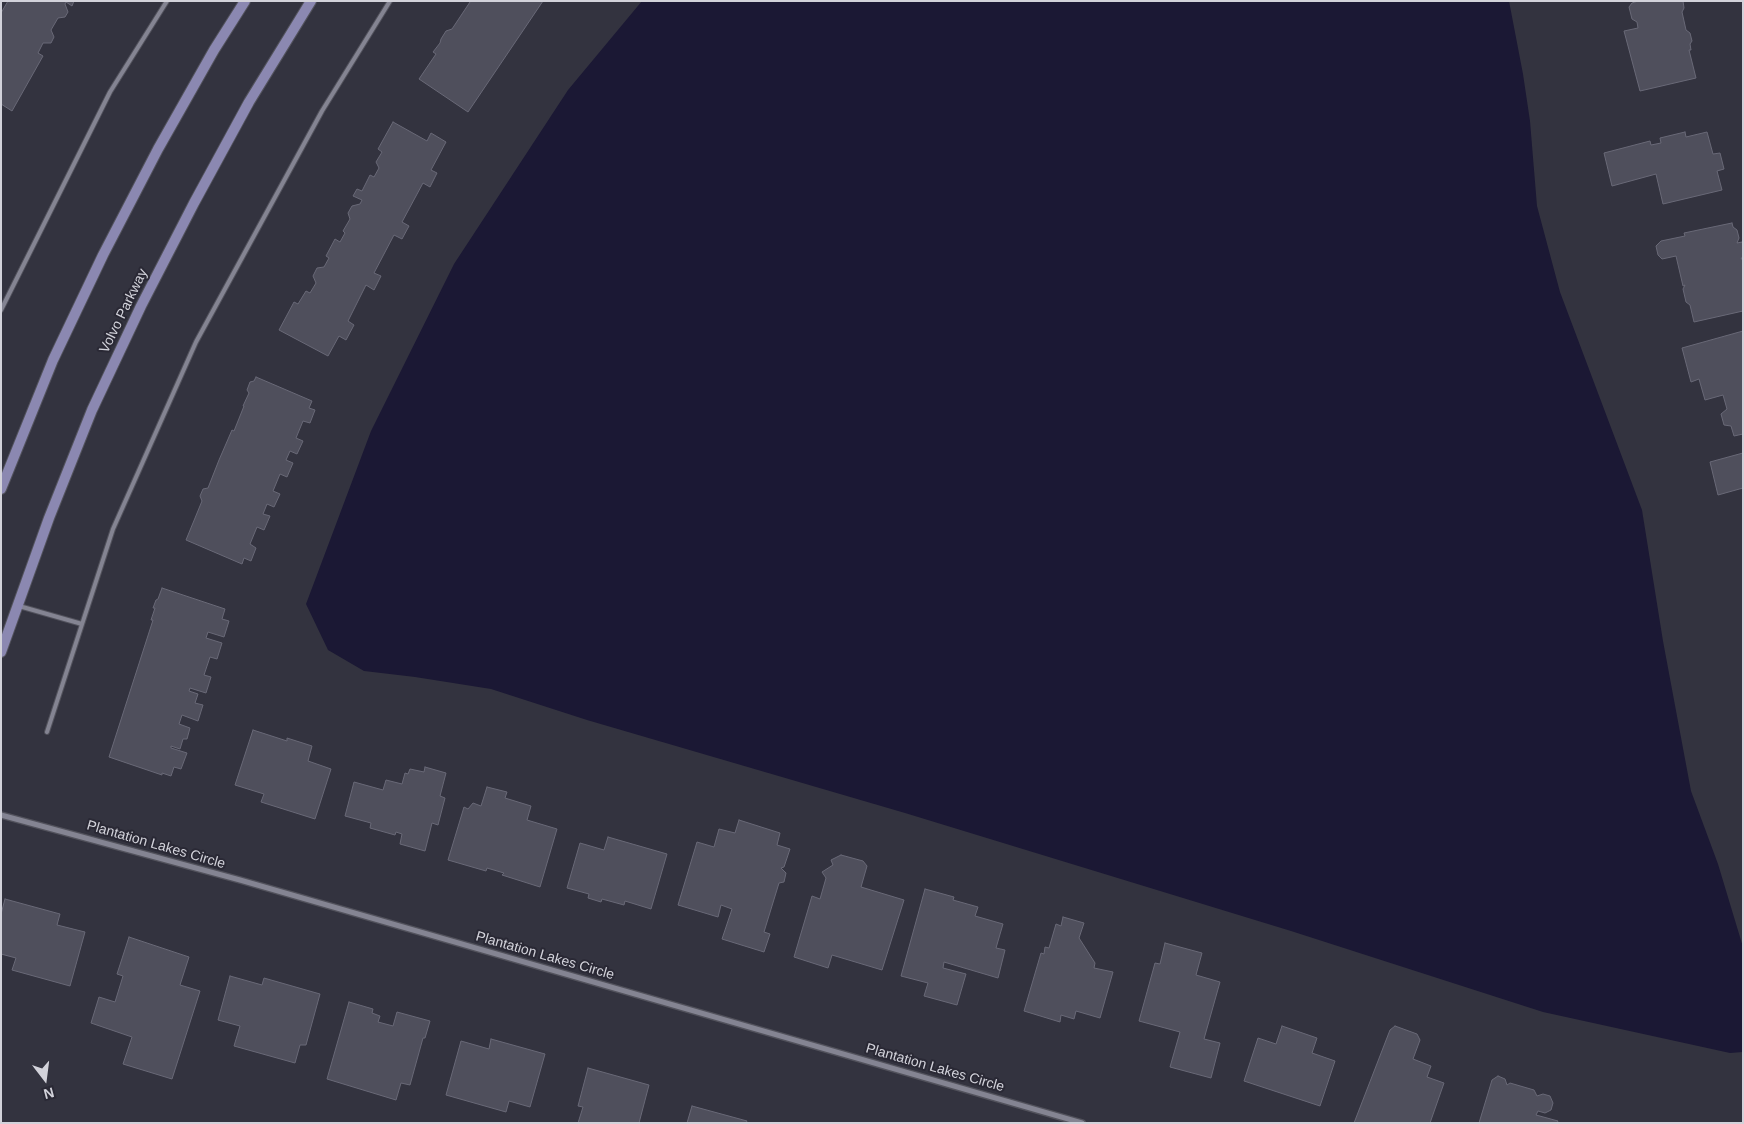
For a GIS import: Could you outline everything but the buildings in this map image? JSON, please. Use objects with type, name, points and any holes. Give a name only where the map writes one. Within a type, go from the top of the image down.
[{"type":"main road","points":[[1,489],[53,360],[103,255],[158,149],[214,50],[245,1]]},
{"type":"main road","name":"Volvo Parkway","points":[[1,652],[49,518],[92,410],[141,306],[249,102],[311,1]]},
{"type":"street","name":"Plantation Lakes Circle","points":[[1,815],[240,880],[1082,1123]]},
{"type":"lane","points":[[1,310],[110,92],[167,1]]},
{"type":"lane","points":[[47,732],[113,529],[196,342],[322,111],[390,1]]},
{"type":"lane","points":[[17,606],[82,624]]},
{"type":"shaded area","points":[[642,1],[1509,1],[1530,121],[1537,206],[1560,292],[1642,510],[1663,641],[1691,791],[1718,864],[1743,947],[1743,1052],[1730,1053],[1543,1012],[1291,931],[905,813],[587,720],[491,689],[364,671],[328,650],[306,604],[371,431],[454,264],[568,90]]}]
